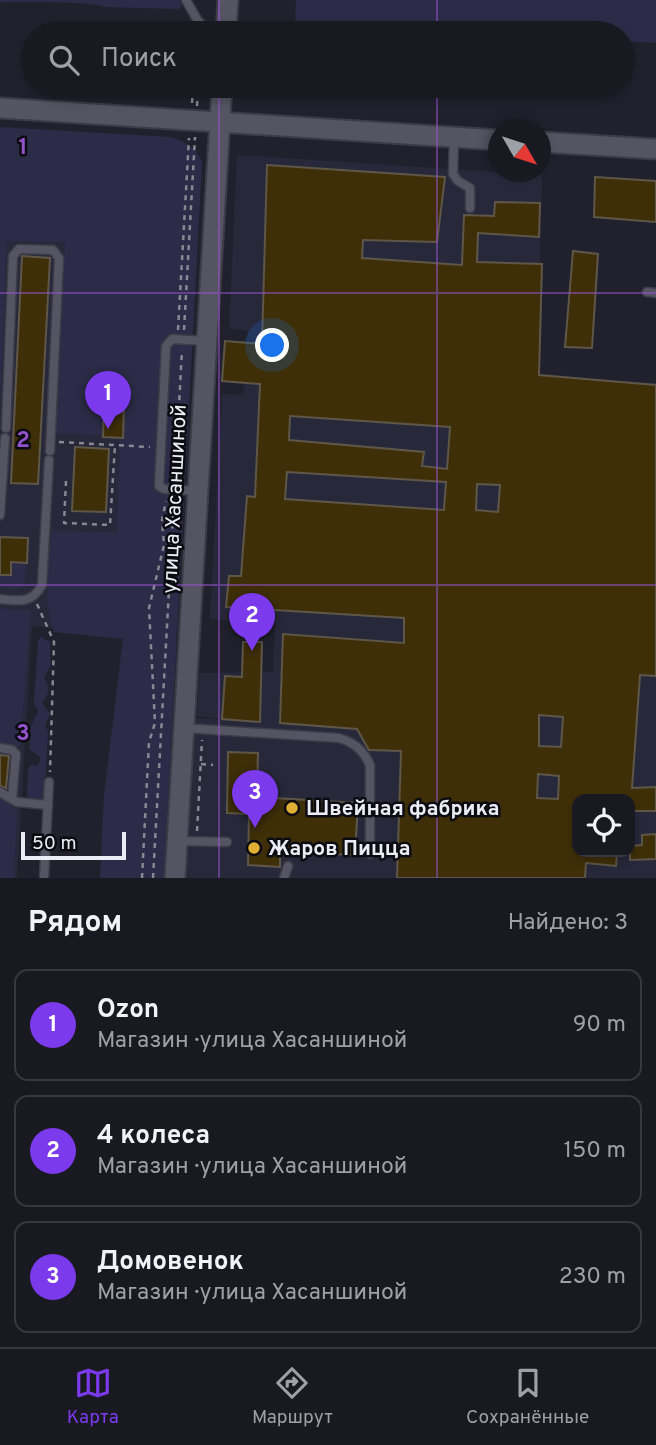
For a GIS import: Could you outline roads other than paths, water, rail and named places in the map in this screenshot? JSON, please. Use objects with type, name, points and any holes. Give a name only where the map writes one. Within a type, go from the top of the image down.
[{"type":"street","points":[[228,21],[232,1]]},
{"type":"street","name":"улица Хасаншиной","points":[[175,878],[186,841],[193,729],[198,491],[221,98]]},
{"type":"street","points":[[0,108],[488,139]]},
{"type":"street","points":[[551,143],[656,149]]},
{"type":"lane","points":[[186,0],[199,21]]},
{"type":"lane","points":[[454,137],[453,174],[457,181],[470,188],[470,208]]},
{"type":"lane","points":[[0,599],[24,601],[34,596],[41,585],[59,258],[53,250],[22,249],[13,253],[6,428]]},
{"type":"lane","points":[[198,491],[161,488],[159,483],[167,343],[172,339],[206,341]]},
{"type":"lane","points":[[0,515],[5,438]]},
{"type":"lane","points":[[193,729],[339,738],[353,743],[364,753],[370,765],[370,854]]},
{"type":"lane","points":[[0,748],[12,750],[16,754],[12,799]]},
{"type":"lane","points":[[44,878],[49,782]]},
{"type":"lane","points":[[0,792],[17,802],[48,805]]},
{"type":"lane","points":[[186,841],[227,842]]},
{"type":"lane","points":[[284,878],[288,866]]},
{"type":"place","name":"Ozon","points":[[108,429]]},
{"type":"place","name":"4 колеса","points":[[252,651]]},
{"type":"place","name":"Швейная фабрика","points":[[292,808]]},
{"type":"place","name":"Домовенок","points":[[255,828]]},
{"type":"place","name":"Жаров Пицца","points":[[254,848]]}]
